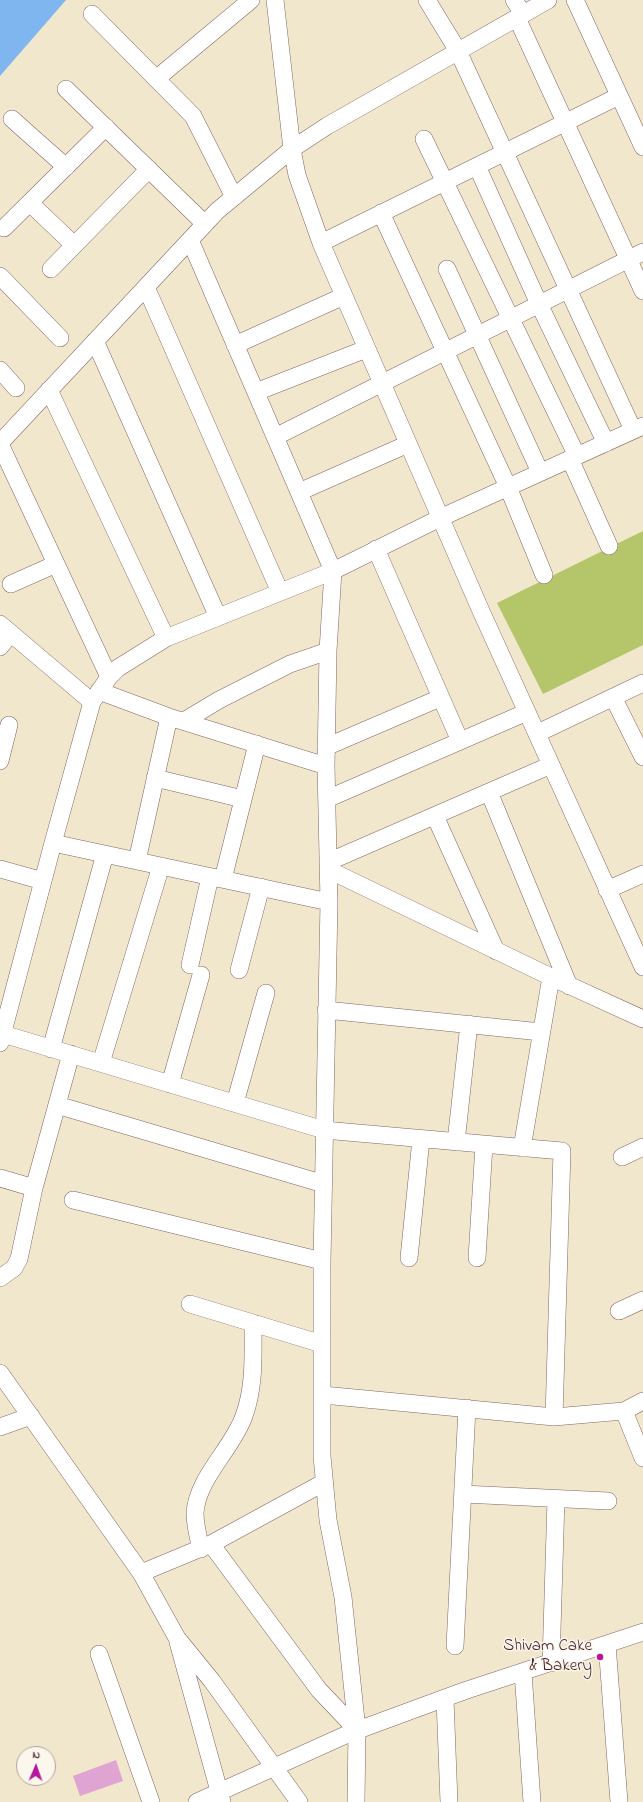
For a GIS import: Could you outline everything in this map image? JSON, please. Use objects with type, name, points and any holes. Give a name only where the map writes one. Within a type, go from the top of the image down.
[{"type":"street","points":[[156,78],[250,0]]},
{"type":"street","points":[[275,0],[292,149],[297,175],[321,243],[440,518],[643,968]]},
{"type":"street","points":[[427,0],[458,51],[568,290],[638,428],[440,518],[333,571],[166,638],[118,668],[109,677],[96,697],[52,843],[1,1039],[71,1054],[324,1130],[562,1151],[554,1417]]},
{"type":"street","points":[[109,677],[0,443],[205,224],[234,197],[292,149],[327,126],[458,51],[518,11],[548,0]]},
{"type":"street","points":[[575,0],[643,147]]},
{"type":"street","points":[[518,11],[566,122],[636,256],[643,291]]},
{"type":"street","points":[[92,14],[193,116],[234,197]]},
{"type":"street","points":[[66,89],[205,224]]},
{"type":"street","points":[[321,243],[619,96]]},
{"type":"street","points":[[12,119],[66,167]]},
{"type":"street","points":[[4,228],[106,127]]},
{"type":"street","points":[[424,138],[511,319],[573,457],[609,546]]},
{"type":"street","points":[[477,166],[539,304],[606,443]]},
{"type":"street","points":[[51,269],[149,169]]},
{"type":"street","points":[[30,203],[74,246]]},
{"type":"street","points":[[381,213],[508,487],[544,575]]},
{"type":"street","points":[[190,240],[333,571],[328,651],[326,747],[329,902],[322,1261],[324,1483],[328,1520],[343,1597],[357,1730],[356,1802]]},
{"type":"street","points":[[275,437],[636,256]]},
{"type":"street","points":[[446,269],[540,472]]},
{"type":"street","points":[[4,287],[60,338]]},
{"type":"street","points":[[146,287],[280,592]]},
{"type":"street","points":[[235,345],[344,296]]},
{"type":"street","points":[[95,341],[218,617]]},
{"type":"street","points":[[256,392],[366,349]]},
{"type":"street","points":[[0,370],[16,388]]},
{"type":"street","points":[[49,390],[166,638]]},
{"type":"street","points":[[299,492],[408,444]]},
{"type":"street","points":[[376,549],[460,742]]},
{"type":"street","points":[[11,584],[56,564]]},
{"type":"street","points":[[0,647],[5,628],[96,697],[176,719],[326,766]]},
{"type":"street","points":[[137,861],[156,778],[176,719],[219,700],[290,664],[328,651]]},
{"type":"street","points":[[538,733],[643,683]]},
{"type":"street","points":[[613,697],[643,757]]},
{"type":"street","points":[[326,747],[440,698]]},
{"type":"street","points":[[327,799],[527,712]]},
{"type":"street","points":[[1,756],[9,725]]},
{"type":"street","points":[[170,1084],[217,878],[243,799],[257,744]]},
{"type":"street","points":[[328,866],[435,816],[551,765]]},
{"type":"street","points":[[156,778],[243,799]]},
{"type":"street","points":[[489,792],[569,986]]},
{"type":"street","points":[[435,816],[496,951]]},
{"type":"street","points":[[52,843],[329,902]]},
{"type":"street","points":[[51,1049],[105,854]]},
{"type":"street","points":[[101,1063],[161,866]]},
{"type":"street","points":[[328,866],[496,951],[643,1020]]},
{"type":"street","points":[[0,870],[43,881]]},
{"type":"street","points":[[608,890],[643,874]]},
{"type":"street","points":[[239,970],[261,888]]},
{"type":"street","points":[[522,1148],[551,977]]},
{"type":"street","points":[[235,1103],[266,993]]},
{"type":"street","points":[[326,1010],[541,1032]]},
{"type":"street","points":[[456,1142],[469,1024]]},
{"type":"street","points":[[0,1278],[14,1268],[19,1259],[34,1188],[71,1054]]},
{"type":"street","points":[[57,1105],[324,1184]]},
{"type":"street","points":[[408,1258],[420,1139]]},
{"type":"street","points":[[477,1258],[484,1144]]},
{"type":"street","points":[[622,1157],[643,1147]]},
{"type":"street","points":[[0,1178],[34,1188]]},
{"type":"street","points":[[73,1200],[322,1261]]},
{"type":"street","points":[[190,1304],[322,1344]]},
{"type":"street","points":[[619,1310],[641,1305]]},
{"type":"street","points":[[253,1323],[253,1376],[244,1416],[204,1484],[195,1512],[195,1524],[206,1546],[320,1690],[357,1730]]},
{"type":"street","points":[[0,1372],[141,1573],[176,1638],[212,1681],[299,1802]]},
{"type":"street","points":[[324,1395],[554,1417],[624,1411],[643,1402]]},
{"type":"street","points":[[454,1646],[467,1408]]},
{"type":"street","points":[[624,1411],[643,1458]]},
{"type":"street","points":[[0,1427],[30,1416]]},
{"type":"street","points":[[141,1573],[206,1546],[324,1483]]},
{"type":"street","points":[[463,1494],[608,1501]]},
{"type":"street","points":[[551,1663],[556,1499]]},
{"type":"street","points":[[197,1802],[220,1797],[274,1767],[357,1730],[445,1698],[643,1632]]},
{"type":"street","points":[[176,1638],[220,1797]]},
{"type":"street","points":[[607,1644],[619,1802]]},
{"type":"street","points":[[99,1654],[151,1802]]},
{"type":"street","points":[[523,1672],[532,1802]]},
{"type":"street","points":[[445,1698],[449,1802]]},
{"type":"green space","points":[[643,531],[643,645],[543,694],[497,603]]},
{"type":"water","points":[[0,0],[66,0],[0,76]]},
{"type":"building","points":[[116,1760],[123,1781],[80,1796],[73,1776]]},
{"type":"place","name":"Shivam Cake & Bakery","points":[[600,1657]]}]
